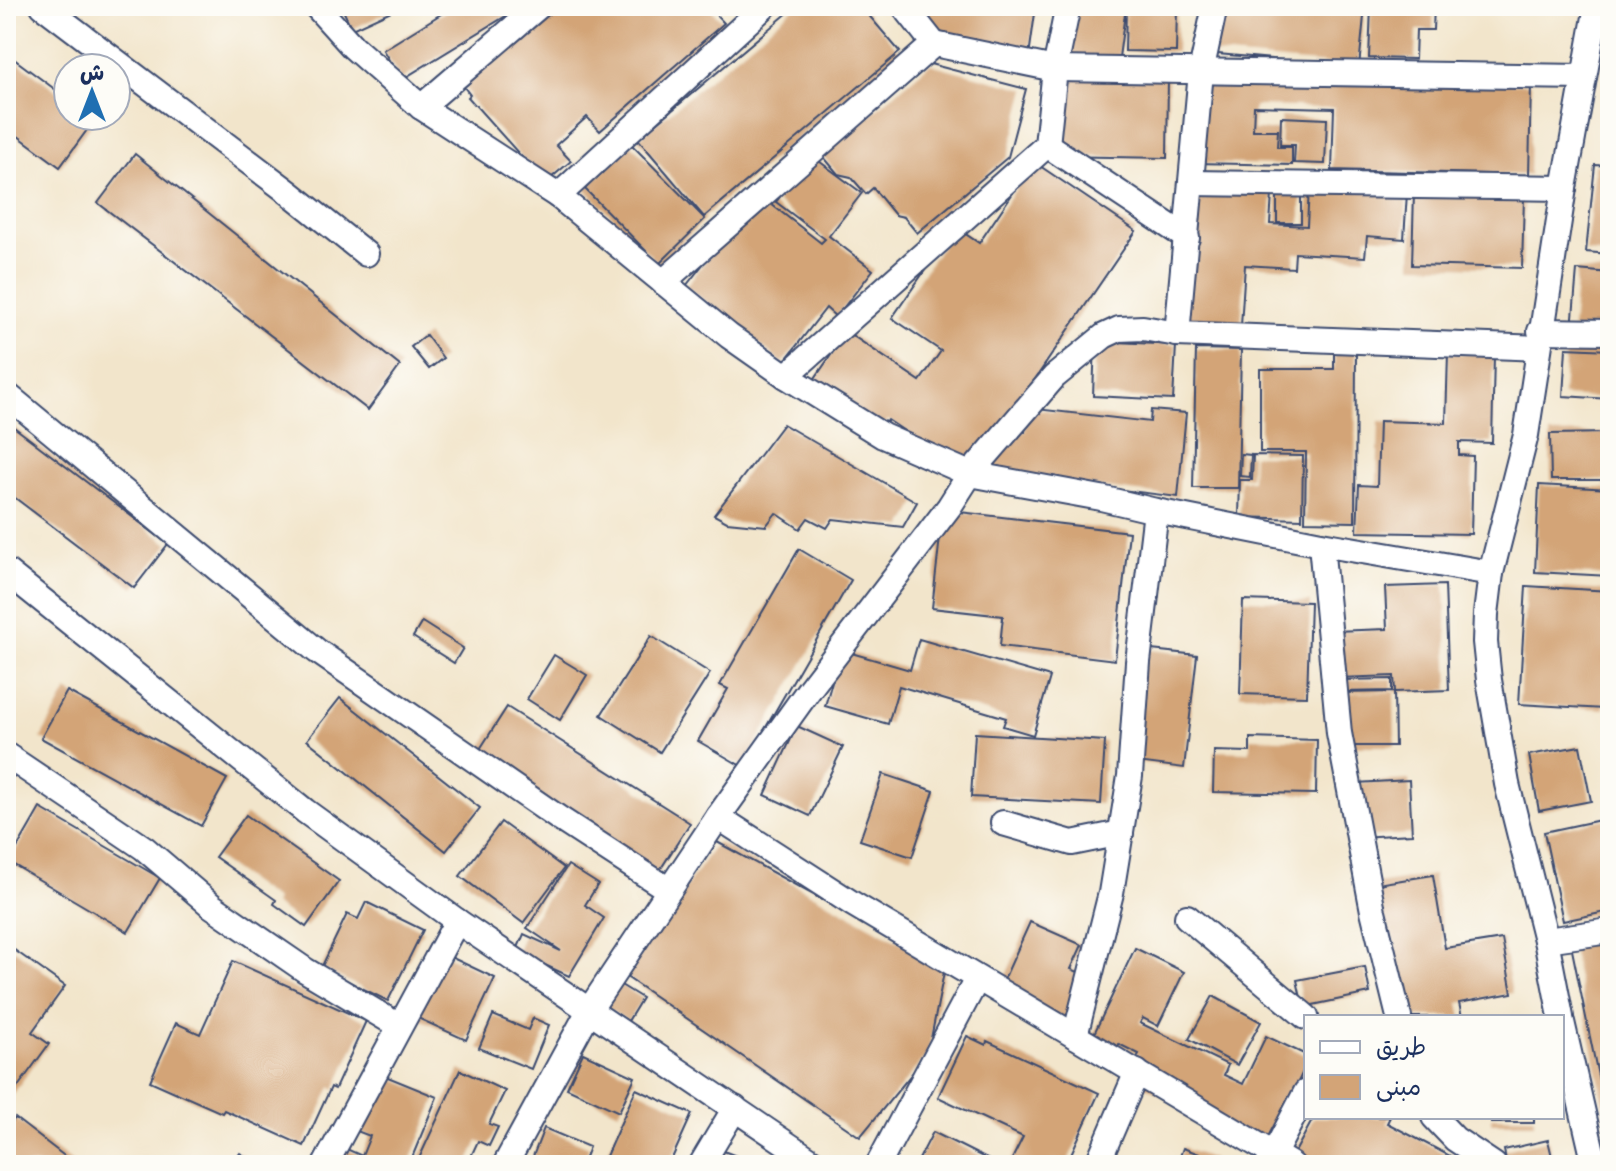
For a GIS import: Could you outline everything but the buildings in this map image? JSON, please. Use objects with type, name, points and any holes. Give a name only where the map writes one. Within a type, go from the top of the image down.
[{"type":"street","points":[[43,6],[366,254]]},
{"type":"street","points":[[316,6],[353,47],[421,107],[558,196],[729,336],[786,376],[883,436],[970,474],[1321,544],[1491,573]]},
{"type":"street","points":[[421,107],[539,6]]},
{"type":"street","points":[[558,196],[765,6]]},
{"type":"street","points":[[904,6],[934,44],[1055,69],[1584,77]]},
{"type":"street","points":[[786,376],[1047,145],[1055,69],[1068,6]]},
{"type":"street","points":[[1177,334],[1201,72],[1215,6]]},
{"type":"street","points":[[1560,1015],[1546,940],[1507,784],[1485,642],[1491,573],[1526,435],[1564,188],[1597,6]]},
{"type":"street","points":[[663,282],[934,44]]},
{"type":"street","points":[[1047,145],[1187,238]]},
{"type":"street","points":[[1191,183],[1564,188]]},
{"type":"street","points":[[505,1165],[590,1009],[718,817],[811,687],[949,507],[970,474],[1054,377],[1104,336],[1119,329],[1143,328],[1177,334],[1539,340],[1610,332]]},
{"type":"street","points":[[6,394],[317,651],[560,819],[669,890]]},
{"type":"street","points":[[1075,1036],[1111,893],[1130,776],[1138,662],[1156,511]]},
{"type":"street","points":[[1321,544],[1339,733],[1373,911],[1399,1015]]},
{"type":"street","points":[[6,571],[305,811],[457,921],[818,1165]]},
{"type":"street","points":[[6,755],[144,848],[212,906],[281,954],[399,1026]]},
{"type":"street","points":[[718,817],[853,904],[1137,1072],[1278,1161],[1304,1097]]},
{"type":"street","points":[[1003,823],[1072,843],[1121,833]]},
{"type":"street","points":[[1187,917],[1304,1015]]},
{"type":"street","points":[[325,1165],[457,921]]},
{"type":"street","points":[[1546,940],[1610,931]]},
{"type":"street","points":[[878,1165],[977,979]]},
{"type":"street","points":[[1564,1033],[1595,1165]]},
{"type":"street","points":[[1097,1165],[1137,1072]]},
{"type":"street","points":[[701,1165],[735,1108]]},
{"type":"street","points":[[1436,1119],[1455,1139],[1494,1165]]}]
